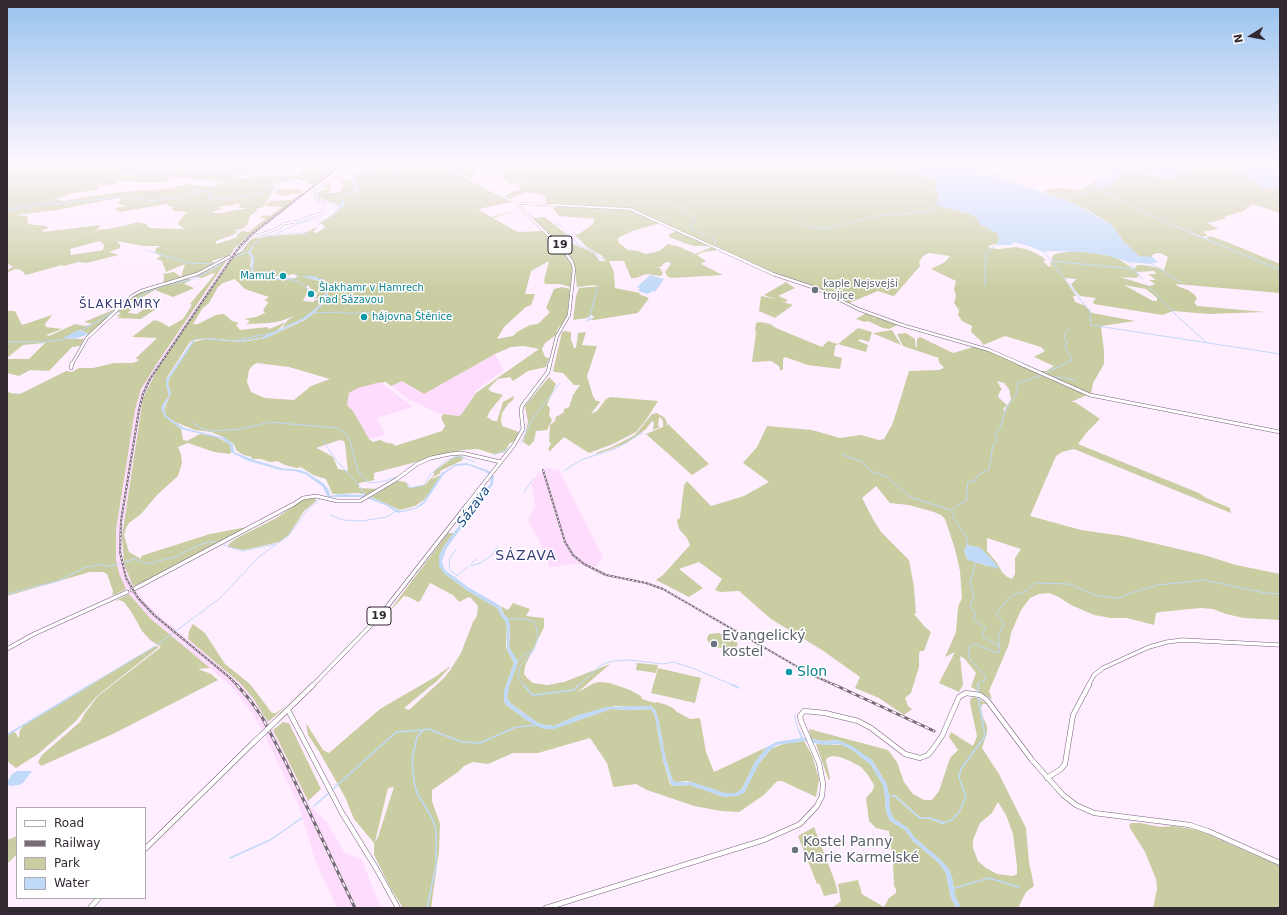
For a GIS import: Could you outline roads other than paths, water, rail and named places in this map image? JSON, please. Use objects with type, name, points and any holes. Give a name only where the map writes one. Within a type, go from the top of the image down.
[{"type":"street","points":[[235,254],[242,250],[250,239],[279,228],[284,224],[299,221],[321,212],[325,207]]},
{"type":"street","name":"19","points":[[146,848],[338,662],[379,617],[518,440],[522,432],[523,424],[521,411],[523,404],[548,372],[557,336],[569,315],[574,272],[572,262],[561,247],[520,207]]},
{"type":"street","points":[[586,207],[630,209],[773,274],[815,287],[858,309],[902,325],[989,350],[1012,359],[1043,375],[1098,397],[1280,432]]},
{"type":"street","points":[[71,368],[87,338],[132,296],[197,274],[229,257]]},
{"type":"street","points":[[132,590],[285,510],[303,498],[316,496],[337,501],[353,502],[370,495],[417,464],[431,458],[462,453],[501,462]]},
{"type":"street","points":[[7,649],[34,634],[127,592]]},
{"type":"street","points":[[1048,778],[1061,769],[1065,764],[1073,715],[1094,674],[1103,668],[1156,644],[1167,642],[1183,640],[1280,645]]},
{"type":"street","points":[[546,908],[764,840],[800,824],[817,806],[822,796],[822,774],[801,721],[801,713],[804,711],[840,716],[858,721],[871,728],[900,751],[912,757],[920,758],[928,754],[942,736],[959,696],[966,693],[980,695],[987,700],[1048,778],[1071,802],[1087,810],[1110,815],[1190,825],[1208,830],[1280,863]]},
{"type":"street","points":[[288,710],[342,813],[376,868],[398,908]]},
{"type":"street","points":[[90,908],[98,899]]},
{"type":"water","points":[[339,207],[342,207],[334,214],[310,231],[329,217]]},
{"type":"water","points":[[941,207],[1080,207],[1112,225],[1123,241],[1139,256],[1152,257],[1158,262],[1150,264],[1128,262],[1106,255],[1083,252],[1046,251],[1045,253],[1029,246],[1013,242],[1011,245],[996,245],[999,240],[997,233],[981,225],[975,216],[966,212]]},
{"type":"water","points":[[310,231],[300,234],[285,234],[264,237],[259,239],[250,251],[254,258],[253,272],[258,276],[268,278],[295,278],[275,280],[255,276],[251,272],[252,258],[248,252],[257,240],[264,236]]},
{"type":"water","points":[[650,275],[664,279],[655,292],[652,291],[648,294],[638,291],[640,288],[637,287]]},
{"type":"water","points":[[300,276],[313,276],[324,280],[326,283],[325,285],[328,286],[329,289],[324,303],[308,318],[266,338],[241,342],[206,339],[195,340],[169,379],[168,384],[171,393],[164,408],[166,416],[184,428],[225,438],[233,444],[234,452],[251,459],[281,468],[306,472],[323,483],[329,490],[330,496],[341,494],[365,495],[400,511],[415,508],[423,502],[442,473],[456,464],[467,463],[489,471],[494,476],[493,484],[446,549],[442,562],[445,570],[468,587],[499,605],[504,615],[508,618],[510,626],[509,647],[518,662],[507,697],[510,703],[538,723],[554,726],[579,715],[607,707],[651,706],[655,710],[658,718],[666,760],[673,781],[691,782],[725,793],[736,793],[742,789],[755,762],[767,747],[776,742],[801,738],[796,725],[795,714],[797,725],[803,738],[824,741],[838,740],[852,746],[872,760],[887,785],[889,796],[895,795],[921,818],[929,817],[946,823],[943,824],[930,819],[920,819],[895,797],[891,796],[889,799],[890,810],[894,819],[908,828],[914,837],[940,859],[948,868],[952,877],[955,896],[961,908],[957,908],[951,898],[946,873],[939,863],[913,841],[905,830],[890,821],[886,811],[883,785],[871,765],[851,749],[843,745],[825,745],[804,741],[777,745],[769,751],[760,762],[744,793],[737,796],[724,797],[690,785],[673,786],[671,784],[663,760],[655,716],[651,709],[611,709],[554,729],[545,729],[528,721],[506,705],[504,701],[504,691],[514,663],[507,649],[507,629],[505,620],[497,608],[468,591],[444,573],[439,566],[439,556],[444,546],[490,484],[491,477],[486,472],[468,465],[455,466],[444,474],[424,504],[415,509],[398,513],[385,505],[364,497],[328,497],[322,486],[305,474],[294,471],[280,470],[246,460],[231,452],[230,445],[222,439],[181,429],[165,417],[161,408],[169,395],[166,380],[193,340],[207,338],[240,341],[261,338],[304,318],[320,305],[327,290],[318,280]]},
{"type":"water","points":[[78,330],[89,334],[75,339],[63,338]]},
{"type":"water","points":[[967,545],[980,548],[999,569],[968,560],[964,550]]},
{"type":"water","points":[[17,771],[32,771],[23,783],[10,786],[7,784],[8,781],[12,774]]},
{"type":"waterway","points":[[7,210],[16,207]]},
{"type":"waterway","points":[[7,211],[29,207]]},
{"type":"waterway","points":[[275,234],[298,224],[320,218],[332,207]]},
{"type":"waterway","points":[[798,222],[814,228],[829,228],[876,216],[925,212],[936,207]]},
{"type":"waterway","points":[[1132,207],[1280,270]]},
{"type":"waterway","points":[[684,210],[688,215],[694,217]]},
{"type":"waterway","points":[[695,218],[691,225],[693,230],[707,236]]},
{"type":"waterway","points":[[556,224],[562,227],[577,244],[596,253],[604,261]]},
{"type":"waterway","points":[[712,238],[715,239],[715,245]]},
{"type":"waterway","points":[[985,286],[986,252],[996,245]]},
{"type":"waterway","points":[[146,250],[188,263],[213,264]]},
{"type":"waterway","points":[[229,259],[248,252]]},
{"type":"waterway","points":[[1045,253],[1051,261]]},
{"type":"waterway","points":[[130,304],[145,293],[166,285],[190,280],[211,271],[226,260]]},
{"type":"waterway","points":[[1051,261],[1133,269]]},
{"type":"waterway","points":[[1051,261],[1090,312],[1091,325],[1280,354]]},
{"type":"waterway","points":[[1128,261],[1142,279]]},
{"type":"waterway","points":[[1150,263],[1182,283]]},
{"type":"waterway","name":"Sázava","points":[[276,279],[293,280],[301,283],[308,289],[309,295]]},
{"type":"waterway","points":[[1147,285],[1177,316],[1206,342]]},
{"type":"waterway","points":[[589,319],[598,287]]},
{"type":"waterway","points":[[316,299],[323,299]]},
{"type":"waterway","points":[[116,312],[124,308]]},
{"type":"waterway","points":[[81,331],[113,312]]},
{"type":"waterway","points":[[313,313],[339,312],[355,314],[359,312],[378,314]]},
{"type":"waterway","points":[[586,321],[593,318]]},
{"type":"waterway","points":[[1045,373],[1071,361],[1070,355],[1065,347],[1067,343],[1064,336],[1069,329]]},
{"type":"waterway","name":"Sázava","points":[[237,340],[277,332]]},
{"type":"waterway","points":[[7,342],[45,342],[66,339]]},
{"type":"waterway","points":[[952,509],[966,501],[968,482],[975,481],[977,476],[989,469],[993,445],[998,440],[995,434],[1001,426],[1005,411],[1017,393],[1018,383],[1042,375]]},
{"type":"waterway","points":[[1050,376],[1075,380]]},
{"type":"waterway","points":[[521,443],[531,421],[560,383]]},
{"type":"waterway","points":[[193,423],[205,430],[212,431],[242,429],[269,422],[337,428],[346,434],[350,441],[358,471],[369,483],[381,482],[397,477]]},
{"type":"waterway","points":[[564,471],[581,460],[617,448],[642,433]]},
{"type":"waterway","points":[[323,441],[336,460],[361,488],[365,496]]},
{"type":"waterway","points":[[494,455],[508,449]]},
{"type":"waterway","points":[[843,455],[863,462],[870,471],[886,476],[910,497],[951,510],[954,514],[953,517],[967,538],[967,545]]},
{"type":"waterway","points":[[407,483],[410,488],[424,485],[430,475],[447,460],[458,456],[475,462]]},
{"type":"waterway","points":[[524,492],[534,478]]},
{"type":"waterway","points":[[88,686],[157,645],[219,599],[260,556],[289,535],[308,509],[320,499]]},
{"type":"waterway","points":[[330,515],[343,520],[361,521],[387,517],[396,511]]},
{"type":"waterway","points":[[7,594],[58,581],[84,568],[103,564],[108,567],[135,559],[147,564],[175,557],[199,545],[209,542],[217,542]]},
{"type":"waterway","points":[[224,545],[242,551],[275,544]]},
{"type":"waterway","points":[[471,566],[480,563],[491,556],[498,546]]},
{"type":"waterway","points":[[456,549],[450,558],[449,565],[450,570],[457,575]]},
{"type":"waterway","points":[[470,565],[477,558]]},
{"type":"waterway","points":[[976,562],[970,583],[974,596],[970,607],[976,613],[973,619],[985,628],[982,636],[999,646]]},
{"type":"waterway","points":[[455,577],[468,567]]},
{"type":"waterway","points":[[999,646],[998,637],[1004,624],[996,614],[1007,600],[1014,595],[1026,591],[1035,583],[1069,584],[1095,595],[1115,598],[1120,598],[1130,593],[1158,585],[1204,580],[1265,593],[1280,594]]},
{"type":"waterway","points":[[507,619],[526,619],[532,621],[536,626],[538,637],[534,650],[520,666],[518,673],[519,680],[524,685]]},
{"type":"waterway","points":[[978,693],[978,683],[985,680],[986,677],[970,659],[968,655],[970,646],[975,644],[995,652],[999,652],[999,646]]},
{"type":"waterway","points":[[518,661],[524,655],[533,650]]},
{"type":"waterway","points":[[578,686],[601,665],[612,661],[630,660],[663,664],[673,662],[695,669],[735,686]]},
{"type":"waterway","points":[[7,735],[90,685]]},
{"type":"waterway","points":[[524,685],[531,694],[535,695],[574,690],[578,686]]},
{"type":"waterway","points":[[735,686],[739,688]]},
{"type":"waterway","points":[[946,822],[952,820],[959,812],[966,797],[959,777],[961,769],[985,736],[978,696]]},
{"type":"waterway","points":[[427,908],[436,865],[436,829],[432,818],[417,793],[414,782],[412,759],[417,737],[423,730],[428,729],[462,742],[480,743],[516,727],[537,725]]},
{"type":"waterway","points":[[332,790],[396,732],[422,730]]},
{"type":"waterway","points":[[314,806],[330,792]]},
{"type":"waterway","points":[[230,858],[270,840],[302,818]]},
{"type":"waterway","points":[[952,889],[989,878],[1019,887]]},
{"type":"railway","points":[[237,685],[154,615],[138,598],[126,578],[120,552],[121,521],[139,410],[143,394],[150,379],[240,246],[252,234],[287,207]]},
{"type":"railway","points":[[543,470],[565,542],[573,555],[584,564],[606,575],[646,583],[663,589],[810,674],[837,686]]},
{"type":"railway","points":[[237,685],[262,717],[286,763],[355,908]]},
{"type":"railway","points":[[835,685],[934,731]]},
{"type":"place","name":"Mamut","points":[[283,276]]},
{"type":"place","name":"kaple Nejsvejší trojice","points":[[815,290]]},
{"type":"place","name":"Šlakhamr v Hamrech nad Sázavou","points":[[311,294]]},
{"type":"place","name":"hájovna Štěnice","points":[[364,317]]},
{"type":"place","name":"Evangelický kostel","points":[[714,644]]},
{"type":"place","name":"Slon","points":[[789,672]]},
{"type":"place","name":"Kostel Panny Marie Karmelské","points":[[795,850]]},
{"type":"district","name":"ŠLAKHAMRY","points":[[120,305]]},
{"type":"district","name":"SÁZAVA","points":[[526,556]]}]
